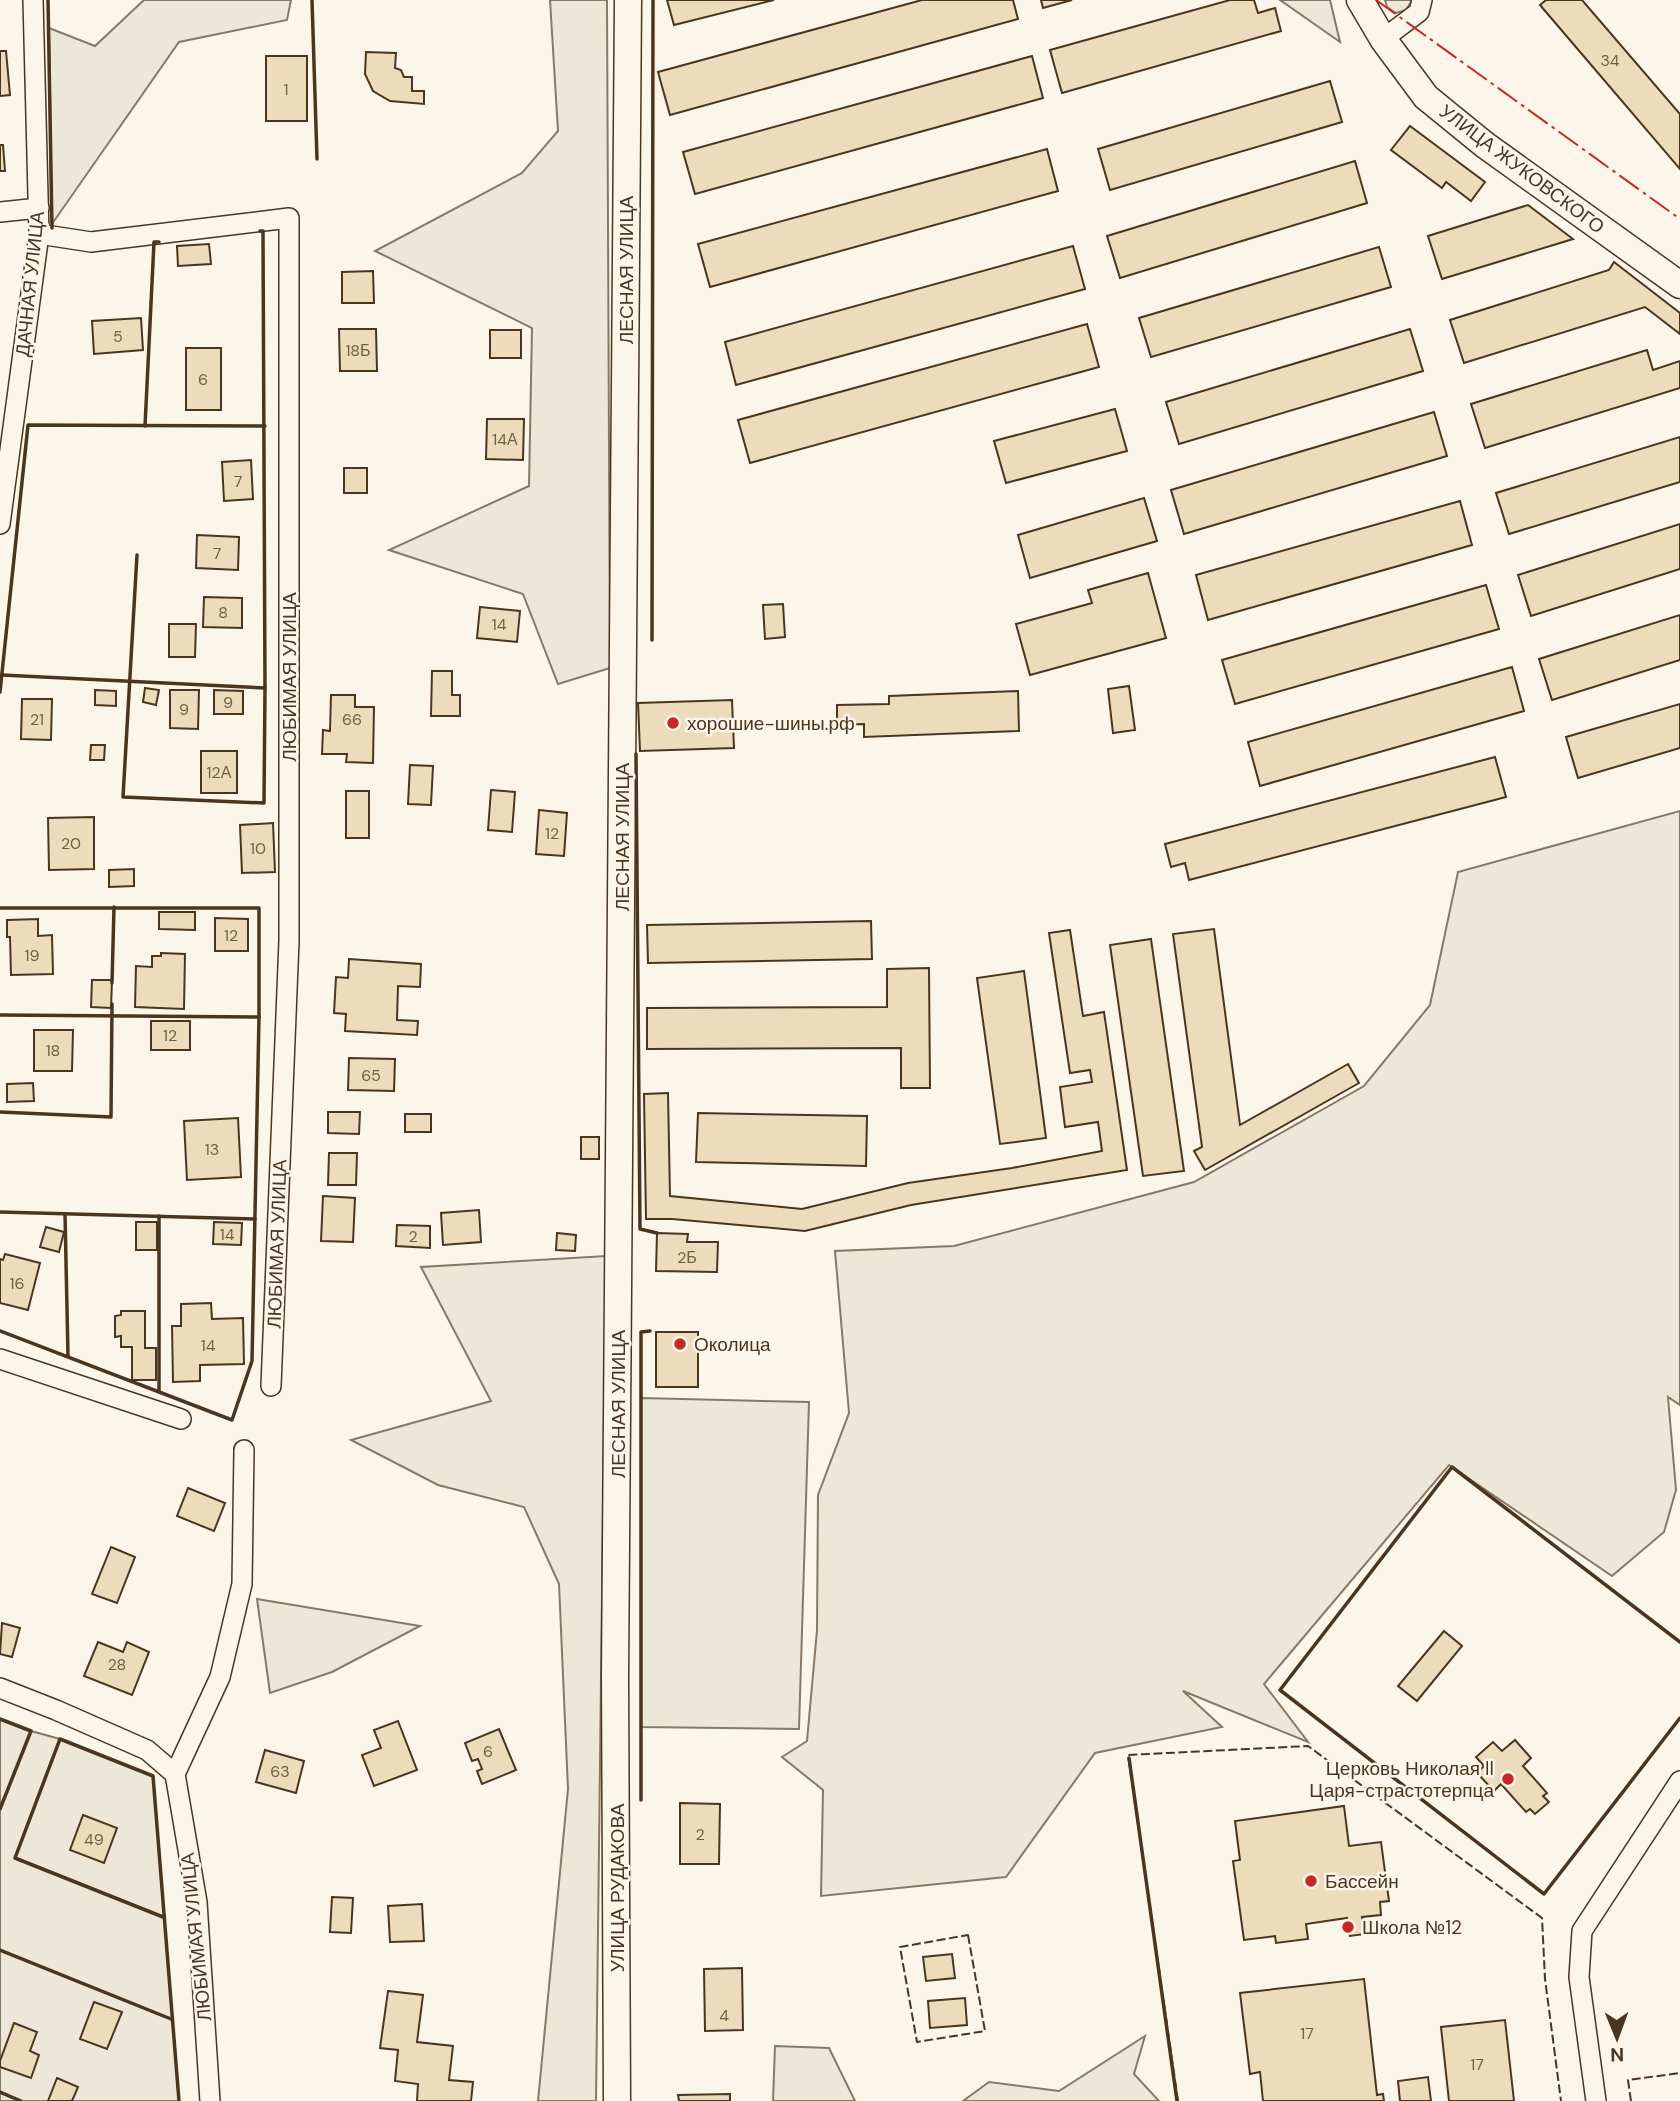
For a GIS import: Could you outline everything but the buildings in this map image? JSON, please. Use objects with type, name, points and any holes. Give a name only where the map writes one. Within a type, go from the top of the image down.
[{"type":"main road","name":"ЛЕСНАЯ УЛИЦА","points":[[615,1675],[628,0]]},
{"type":"main road","name":"УЛИЦА ЖУКОВСКОГО","points":[[1360,0],[1383,39],[1426,97],[1452,120],[1680,285]]},
{"type":"main road","name":"УЛИЦА РУДАКОВА","points":[[615,1675],[617,2101]]},
{"type":"street","name":"ДАЧНАЯ УЛИЦА","points":[[0,524],[7,431],[39,234],[33,0]]},
{"type":"street","points":[[1383,39],[1419,12],[1422,0]]},
{"type":"street","points":[[0,212],[39,208]]},
{"type":"street","name":"ЛЮБИМАЯ УЛИЦА","points":[[39,234],[90,242],[289,218],[289,941],[271,1386]]},
{"type":"street","points":[[0,1359],[181,1419]]},
{"type":"street","points":[[0,1688],[147,1750],[175,1774],[220,1677],[242,1584],[244,1450]]},
{"type":"street","name":"ЛЮБИМАЯ УЛИЦА","points":[[175,1774],[197,1902],[210,2101]]},
{"type":"street","points":[[1596,2101],[1580,1977],[1582,1931],[1680,1781]]},
{"type":"shaded area","points":[[144,0],[291,0],[287,20],[179,42],[52,224],[49,28],[95,46]]},
{"type":"shaded area","points":[[550,0],[607,0],[610,668],[558,684],[523,594],[389,550],[529,486],[532,328],[375,251],[522,173],[558,131]]},
{"type":"shaded area","points":[[1280,0],[1330,0],[1340,42]]},
{"type":"shaded area","points":[[1385,0],[1411,2],[1406,10],[1396,13],[1387,7]]},
{"type":"shaded area","points":[[1680,811],[1680,1405],[1668,1397],[1676,1490],[1664,1532],[1612,1576],[1449,1465],[1264,1684],[1308,1742],[1183,1691],[1222,1727],[1095,1753],[1006,1877],[821,1896],[823,1790],[782,1757],[807,1741],[817,1630],[818,1495],[849,1413],[835,1251],[954,1246],[1194,1182],[1364,1086],[1430,1005],[1458,872]]},
{"type":"shaded area","points":[[606,1256],[596,2101],[538,2101],[568,1789],[559,1584],[524,1507],[438,1485],[351,1440],[491,1401],[421,1267]]},
{"type":"shaded area","points":[[641,1398],[809,1402],[799,1729],[641,1727]]},
{"type":"shaded area","points":[[257,1599],[420,1626],[332,1672],[270,1693]]},
{"type":"shaded area","points":[[0,1719],[60,1739],[153,1776],[179,2101],[0,2101]]},
{"type":"shaded area","points":[[1145,2036],[1134,2074],[1159,2101],[963,2101],[989,2082],[1059,2091]]},
{"type":"shaded area","points":[[775,2046],[829,2048],[855,2101],[773,2101]]},
{"type":"fence","points":[[1178,2101],[1128,1755],[1308,1746],[1542,1918],[1545,1979],[1561,2101]]},
{"type":"fence","points":[[968,1935],[985,2031],[917,2042],[900,1947],[968,1935]]},
{"type":"fence","points":[[1631,2101],[1628,2080],[1680,2073]]},
{"type":"wall","points":[[48,0],[52,228]]},
{"type":"wall","points":[[312,0],[317,159]]},
{"type":"wall","points":[[652,640],[653,0]]},
{"type":"wall","points":[[137,555],[123,797],[264,803],[263,231],[260,231]]},
{"type":"wall","points":[[145,426],[154,242],[159,242]]},
{"type":"wall","points":[[0,692],[28,425],[265,426]]},
{"type":"wall","points":[[2,675],[265,688]]},
{"type":"wall","points":[[636,754],[640,1229],[657,1233]]},
{"type":"wall","points":[[112,983],[114,907]]},
{"type":"wall","points":[[0,908],[259,908],[252,1361],[232,1420],[0,1331]]},
{"type":"wall","points":[[0,1112],[111,1117],[112,1004]]},
{"type":"wall","points":[[0,1015],[259,1017]]},
{"type":"wall","points":[[0,1212],[255,1219]]},
{"type":"wall","points":[[65,1214],[68,1356]]},
{"type":"wall","points":[[159,1216],[159,1392]]},
{"type":"wall","points":[[641,1800],[641,1332],[650,1331]]},
{"type":"wall","points":[[1680,1642],[1452,1467],[1280,1690],[1544,1894],[1680,1718]]},
{"type":"wall","points":[[0,1719],[31,1731],[0,1809]]},
{"type":"wall","points":[[163,1917],[15,1858],[60,1739],[153,1776],[179,2101]]},
{"type":"wall","points":[[1129,1758],[1177,2101]]},
{"type":"wall","points":[[0,1950],[171,2019]]},
{"type":"wall","points":[[0,2092],[21,2101]]},
{"type":"power","points":[[1376,0],[1680,219]]},
{"type":"place","name":"хорошие-шины.рф","points":[[673,723]]},
{"type":"place","name":"Околица","points":[[680,1344]]},
{"type":"place","name":"Церковь Николая II Царя-страстотерпца","points":[[1508,1779]]},
{"type":"place","name":"Бассейн","points":[[1311,1881]]},
{"type":"place","name":"Школа №12","points":[[1348,1927]]}]
